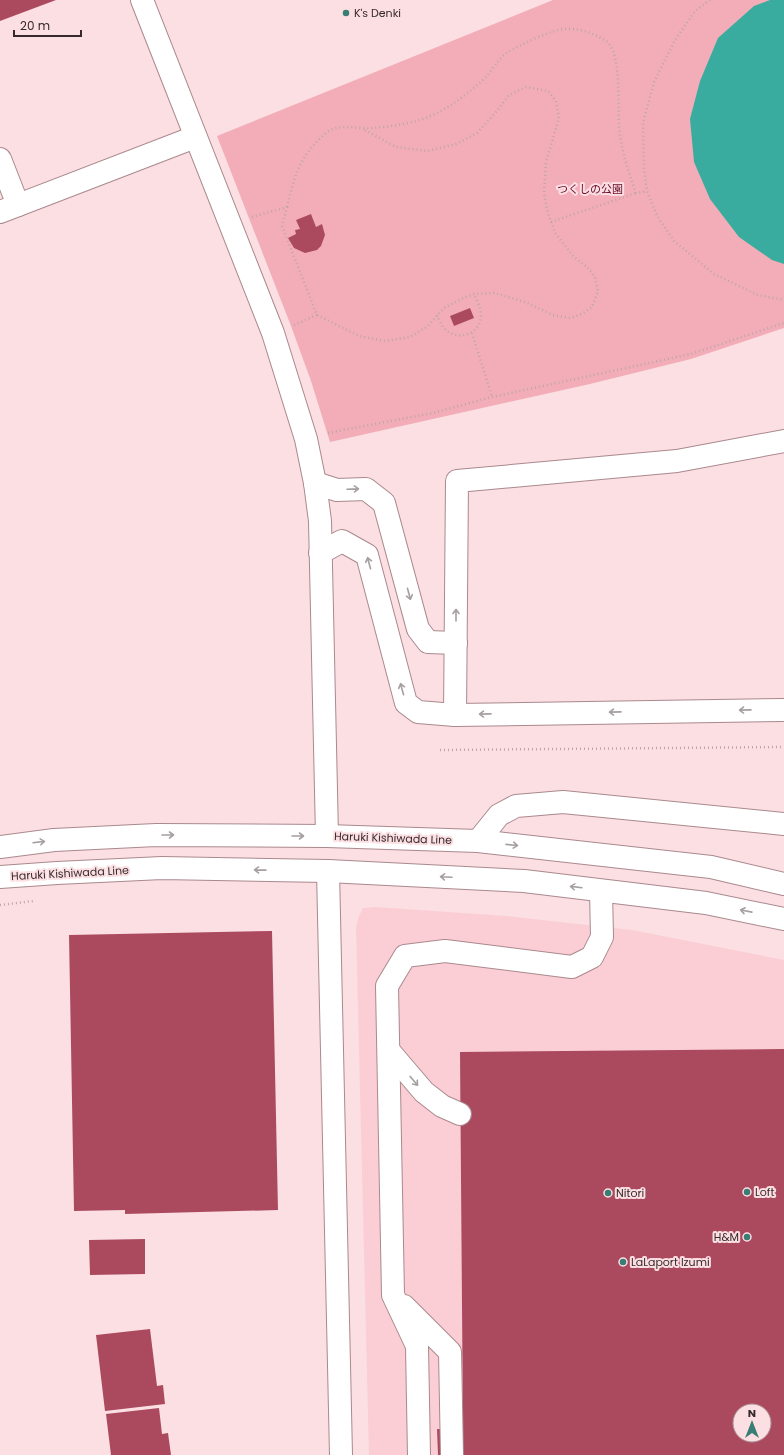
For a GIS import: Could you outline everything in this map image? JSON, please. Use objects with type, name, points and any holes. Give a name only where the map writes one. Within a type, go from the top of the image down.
[{"type":"main road","points":[[142,0],[273,333],[306,439],[315,483],[320,521],[327,836]]},
{"type":"main road","points":[[0,159],[9,208],[195,137]]},
{"type":"main road","points":[[455,715],[457,481],[677,461],[784,441]]},
{"type":"main road","points":[[315,483],[337,490],[366,489],[384,502],[418,629],[428,642],[456,643]]},
{"type":"main road","points":[[320,553],[342,541],[367,555],[406,703],[418,712],[455,715],[784,710]]},
{"type":"main road","points":[[478,842],[500,815],[516,806],[563,802],[784,824]]},
{"type":"main road","name":"Haruki Kishiwada Line","points":[[0,847],[54,840],[156,835],[327,836],[478,842],[711,867],[784,884]]},
{"type":"main road","name":"Haruki Kishiwada Line","points":[[0,877],[162,868],[328,871],[524,881],[706,903],[784,919]]},
{"type":"main road","points":[[328,871],[341,1455]]},
{"type":"main road","points":[[418,1455],[417,1346],[393,1295],[387,986],[405,956],[445,951],[572,967],[592,957],[602,937],[600,890]]},
{"type":"main road","points":[[389,1051],[424,1092],[442,1106],[460,1114]]},
{"type":"main road","points":[[393,1295],[450,1352],[452,1455]]},
{"type":"path","points":[[710,0],[695,11],[675,40],[654,82],[643,123],[644,170],[647,191],[657,216],[674,241],[714,274],[758,295],[784,300]]},
{"type":"path","points":[[363,129],[396,147],[428,151],[456,144],[477,133],[509,95],[526,87],[548,91],[556,101],[559,118],[546,162],[544,193],[551,222],[555,233],[574,257],[587,267],[595,277],[598,292],[592,307],[582,314],[570,318],[553,315],[525,302],[494,293],[474,294],[444,308],[428,326],[410,337],[385,341],[359,336],[317,315],[282,226],[294,179],[304,157],[327,132],[344,126],[363,129],[402,125],[436,113],[461,99],[485,77],[507,53],[535,38],[563,29],[586,31],[608,42],[616,55],[619,134],[625,163],[636,193]]},
{"type":"path","points":[[551,222],[636,193],[647,191]]},
{"type":"path","points":[[250,218],[287,206]]},
{"type":"path","points":[[437,315],[445,328],[453,334],[464,335],[472,333],[478,328],[481,318],[481,309],[474,294]]},
{"type":"path","points":[[306,439],[327,433],[433,413],[492,397],[691,354],[784,322]]},
{"type":"path","points":[[472,333],[492,397]]},
{"type":"path","points":[[440,750],[784,747]]},
{"type":"path","points":[[0,905],[34,901]]},
{"type":"shaded area","points":[[375,907],[506,916],[632,930],[784,960],[784,1455],[369,1455],[356,927],[363,908]]},
{"type":"green space","name":"つくしの公園","points":[[553,0],[784,0],[784,328],[691,359],[590,384],[330,442],[311,381],[291,326],[217,136]]},
{"type":"water","points":[[770,0],[784,0],[784,264],[772,260],[739,237],[710,199],[694,162],[690,119],[700,81],[718,38],[754,6]]},
{"type":"building","points":[[0,0],[56,0],[0,21]]},
{"type":"building","points":[[311,214],[316,227],[322,224],[325,235],[321,246],[317,250],[305,253],[294,248],[288,238],[296,234],[295,230],[300,229],[296,220]]},
{"type":"building","points":[[470,308],[474,318],[454,326],[450,316]]},
{"type":"building","points":[[272,931],[278,1210],[125,1214],[125,1210],[74,1211],[69,935]]},
{"type":"building","name":"LaLaport Izumi","points":[[784,1049],[784,1455],[438,1455],[437,1429],[463,1430],[460,1052]]},
{"type":"building","points":[[145,1239],[145,1274],[90,1275],[89,1240]]},
{"type":"building","points":[[150,1329],[157,1386],[163,1385],[165,1404],[105,1411],[96,1335]]},
{"type":"building","points":[[159,1408],[162,1434],[168,1433],[171,1455],[111,1455],[106,1414]]},
{"type":"place","name":"K's Denki","points":[[346,13]]},
{"type":"place","name":"Loft","points":[[747,1192]]},
{"type":"place","name":"Nitori","points":[[608,1193]]},
{"type":"place","name":"H&M","points":[[747,1237]]},
{"type":"place","name":"LaLaport Izumi","points":[[623,1262]]}]
